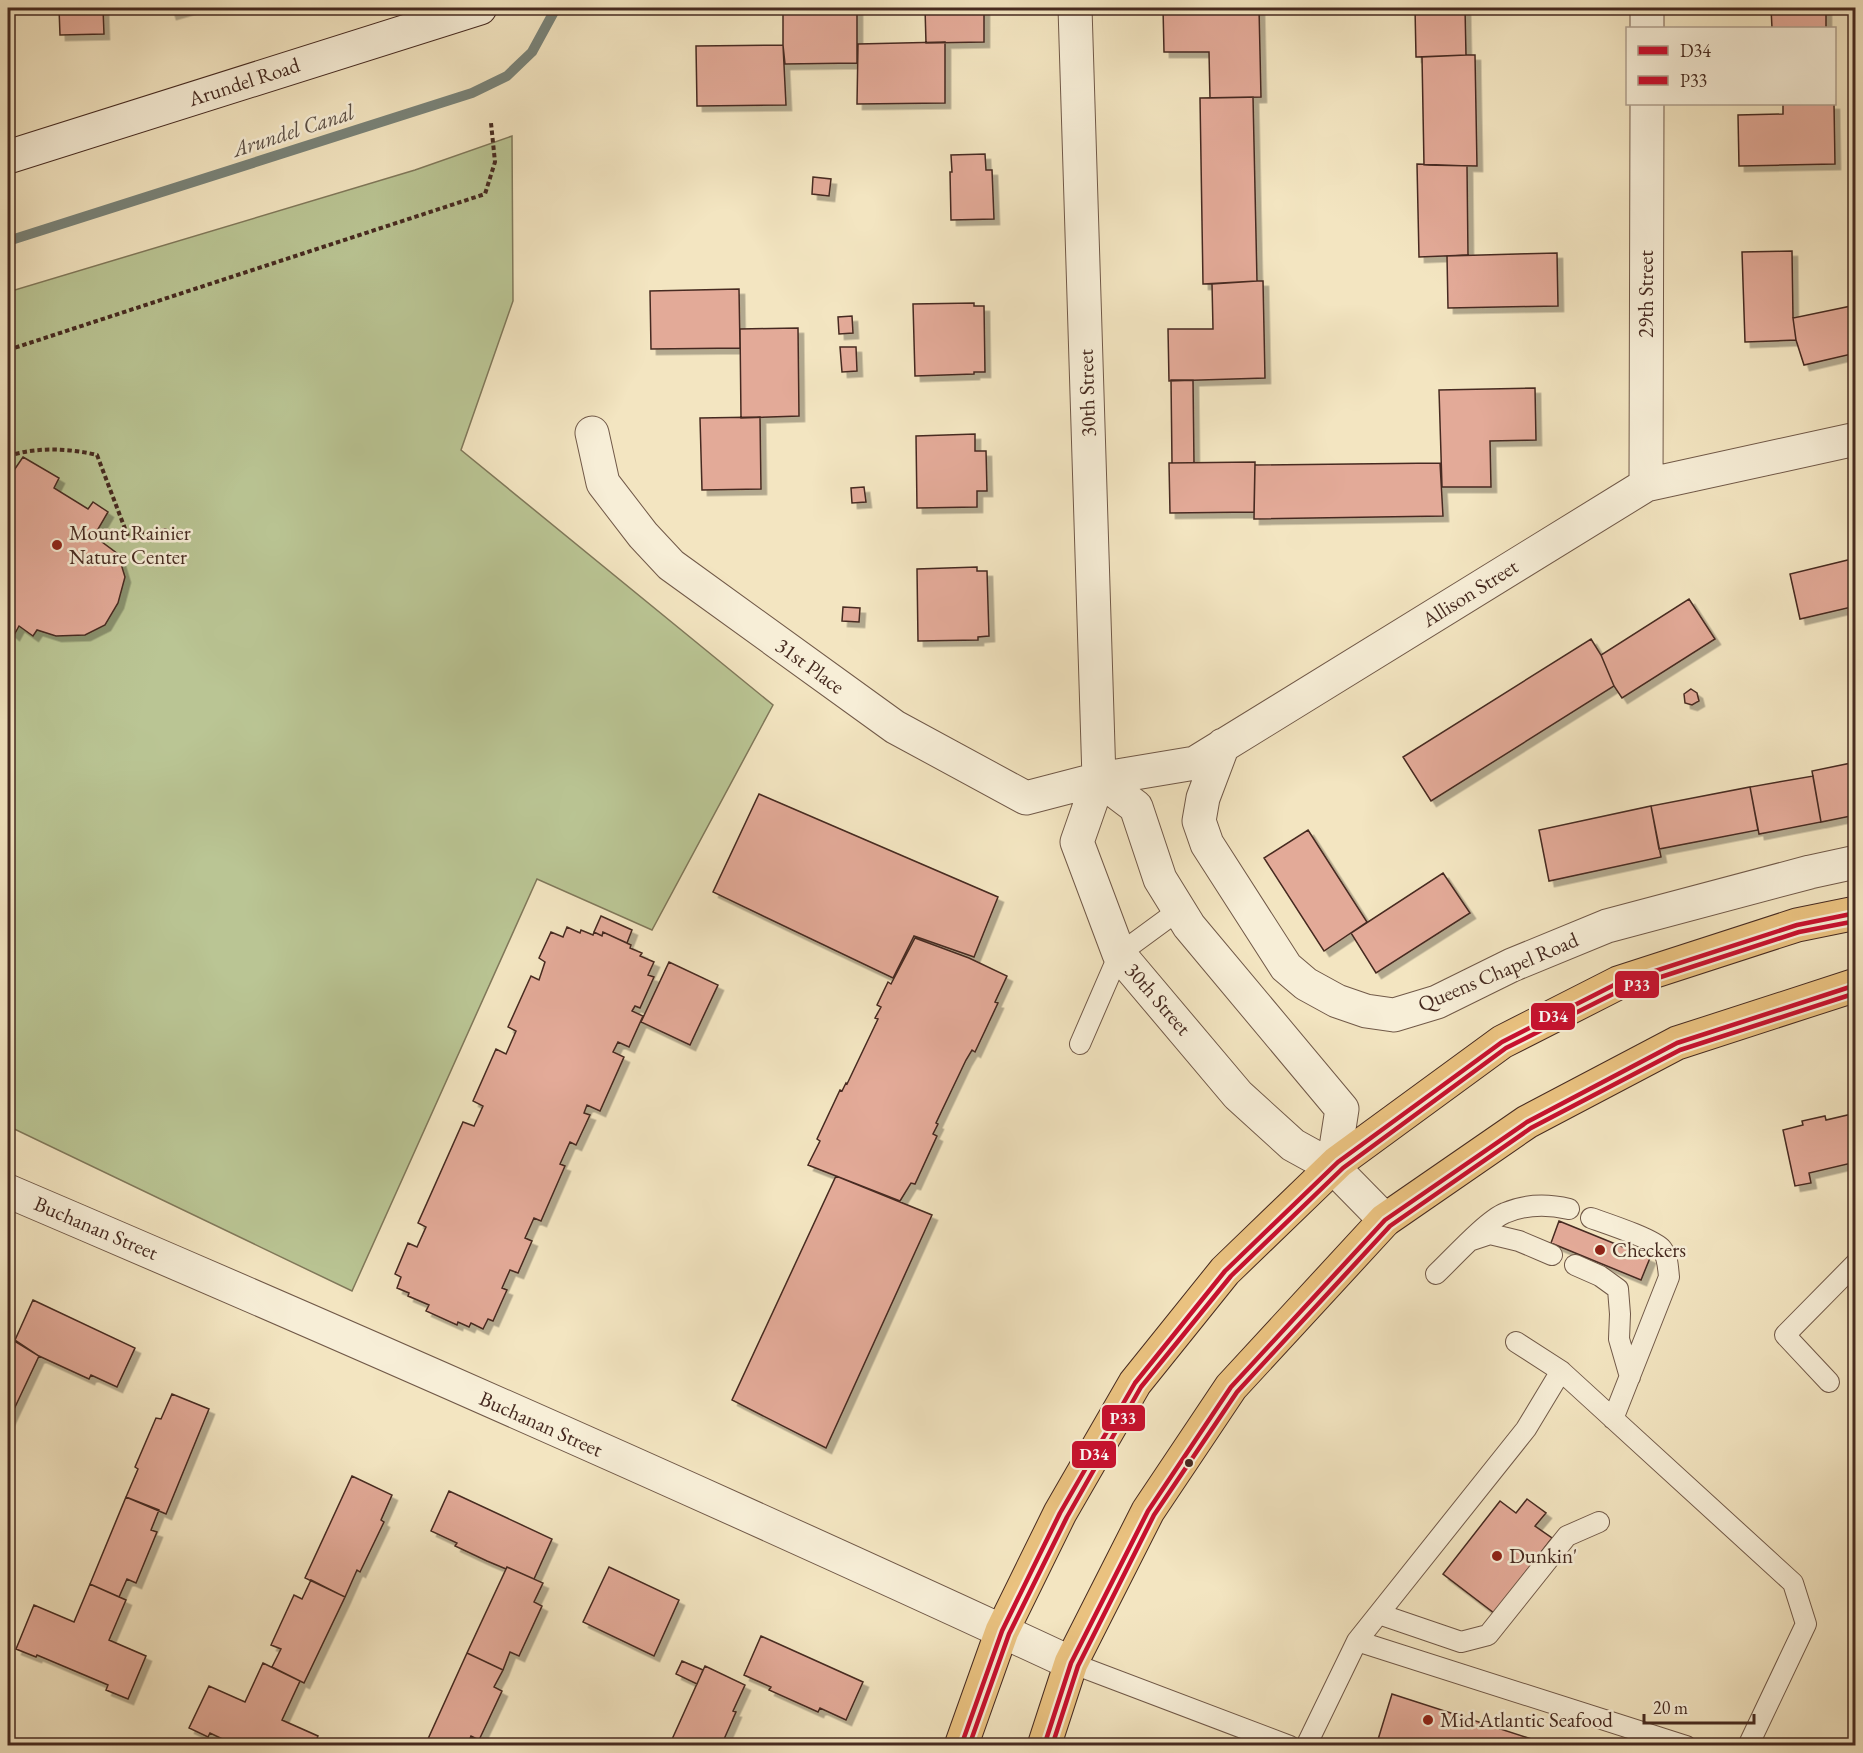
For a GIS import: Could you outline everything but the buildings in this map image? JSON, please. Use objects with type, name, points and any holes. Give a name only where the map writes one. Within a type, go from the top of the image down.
[{"type":"main road","points":[[961,1746],[1002,1631],[1060,1513],[1136,1383],[1225,1271],[1333,1167],[1502,1042],[1618,983],[1797,925],[1856,912]]},
{"type":"main road","points":[[1044,1746],[1071,1663],[1148,1511],[1231,1387],[1385,1220],[1527,1122],[1677,1043],[1856,985]]},
{"type":"street","name":"Arundel Road","points":[[8,157],[480,8]]},
{"type":"street","name":"30th Street","points":[[1076,8],[1099,779],[1077,842],[1119,954],[1238,1095],[1293,1145],[1333,1167],[1385,1220]]},
{"type":"street","points":[[1647,8],[1647,27]]},
{"type":"street","name":"29th Street","points":[[1646,485],[1647,105]]},
{"type":"street","name":"31st Place","points":[[592,433],[603,483],[643,535],[671,565],[895,727],[1026,798],[1099,779]]},
{"type":"street","name":"Allison Street","points":[[1099,779],[1195,763],[1646,485],[1856,439]]},
{"type":"street","name":"Queens Chapel Road","points":[[1223,745],[1203,798],[1199,821],[1207,844],[1286,967],[1306,984],[1337,1001],[1366,1011],[1394,1015],[1437,1002],[1512,965],[1607,926],[1856,862]]},
{"type":"street","points":[[1099,779],[1136,807],[1160,879],[1189,926],[1342,1109],[1333,1167]]},
{"type":"street","name":"Buchanan Street","points":[[8,1191],[258,1298],[833,1553],[1071,1663]]},
{"type":"lane","points":[[1080,1044],[1119,954],[1179,910]]},
{"type":"lane","points":[[1436,1274],[1504,1213],[1534,1205],[1569,1209]]},
{"type":"lane","points":[[1591,1218],[1661,1248],[1668,1262],[1669,1277],[1613,1419]]},
{"type":"lane","points":[[1472,1240],[1491,1234],[1519,1241],[1552,1255]]},
{"type":"lane","points":[[1829,1382],[1785,1335],[1856,1263]]},
{"type":"lane","points":[[1575,1265],[1600,1276],[1618,1289],[1619,1339],[1630,1377]]},
{"type":"lane","points":[[1516,1342],[1561,1371],[1793,1582],[1806,1624],[1748,1746]]},
{"type":"lane","points":[[1306,1746],[1357,1641],[1526,1429],[1561,1371]]},
{"type":"lane","points":[[1379,1614],[1461,1642],[1488,1635],[1567,1536],[1599,1522]]},
{"type":"lane","points":[[1357,1641],[1686,1746]]},
{"type":"lane","points":[[1071,1663],[1290,1746]]},
{"type":"path","points":[[8,350],[485,194],[495,162],[491,123]]},
{"type":"path","points":[[8,456],[25,451],[71,448],[97,455],[127,534],[167,530]]},
{"type":"green space","points":[[512,136],[513,301],[461,450],[773,705],[652,930],[537,879],[352,1291],[8,1126],[8,292],[415,170]]},
{"type":"waterway","name":"Arundel Canal","points":[[8,241],[472,93],[507,76],[532,52],[556,8]]},
{"type":"transit line","name":"D34","points":[[961,1746],[1002,1631],[1060,1513],[1135,1383],[1225,1271],[1338,1162],[1502,1042],[1618,983],[1797,925],[1856,913]]},
{"type":"transit line","name":"P33","points":[[969,1746],[1009,1634],[1067,1517],[1141,1387],[1231,1276],[1343,1168],[1506,1048],[1621,990],[1799,932],[1856,921]]},
{"type":"transit line","name":"D34","points":[[1044,1746],[1071,1663],[1148,1511],[1231,1387],[1385,1220],[1527,1122],[1677,1043],[1856,985]]},
{"type":"transit line","name":"P33","points":[[1052,1746],[1078,1666],[1154,1515],[1237,1392],[1390,1226],[1531,1128],[1680,1050],[1856,993]]},
{"type":"place","name":"Mount Rainier Nature Center","points":[[57,545]]},
{"type":"place","name":"Checkers","points":[[1600,1250]]},
{"type":"place","name":"Dunkin'","points":[[1497,1556]]},
{"type":"place","name":"Mid Atlantic Seafood","points":[[1428,1720]]}]
